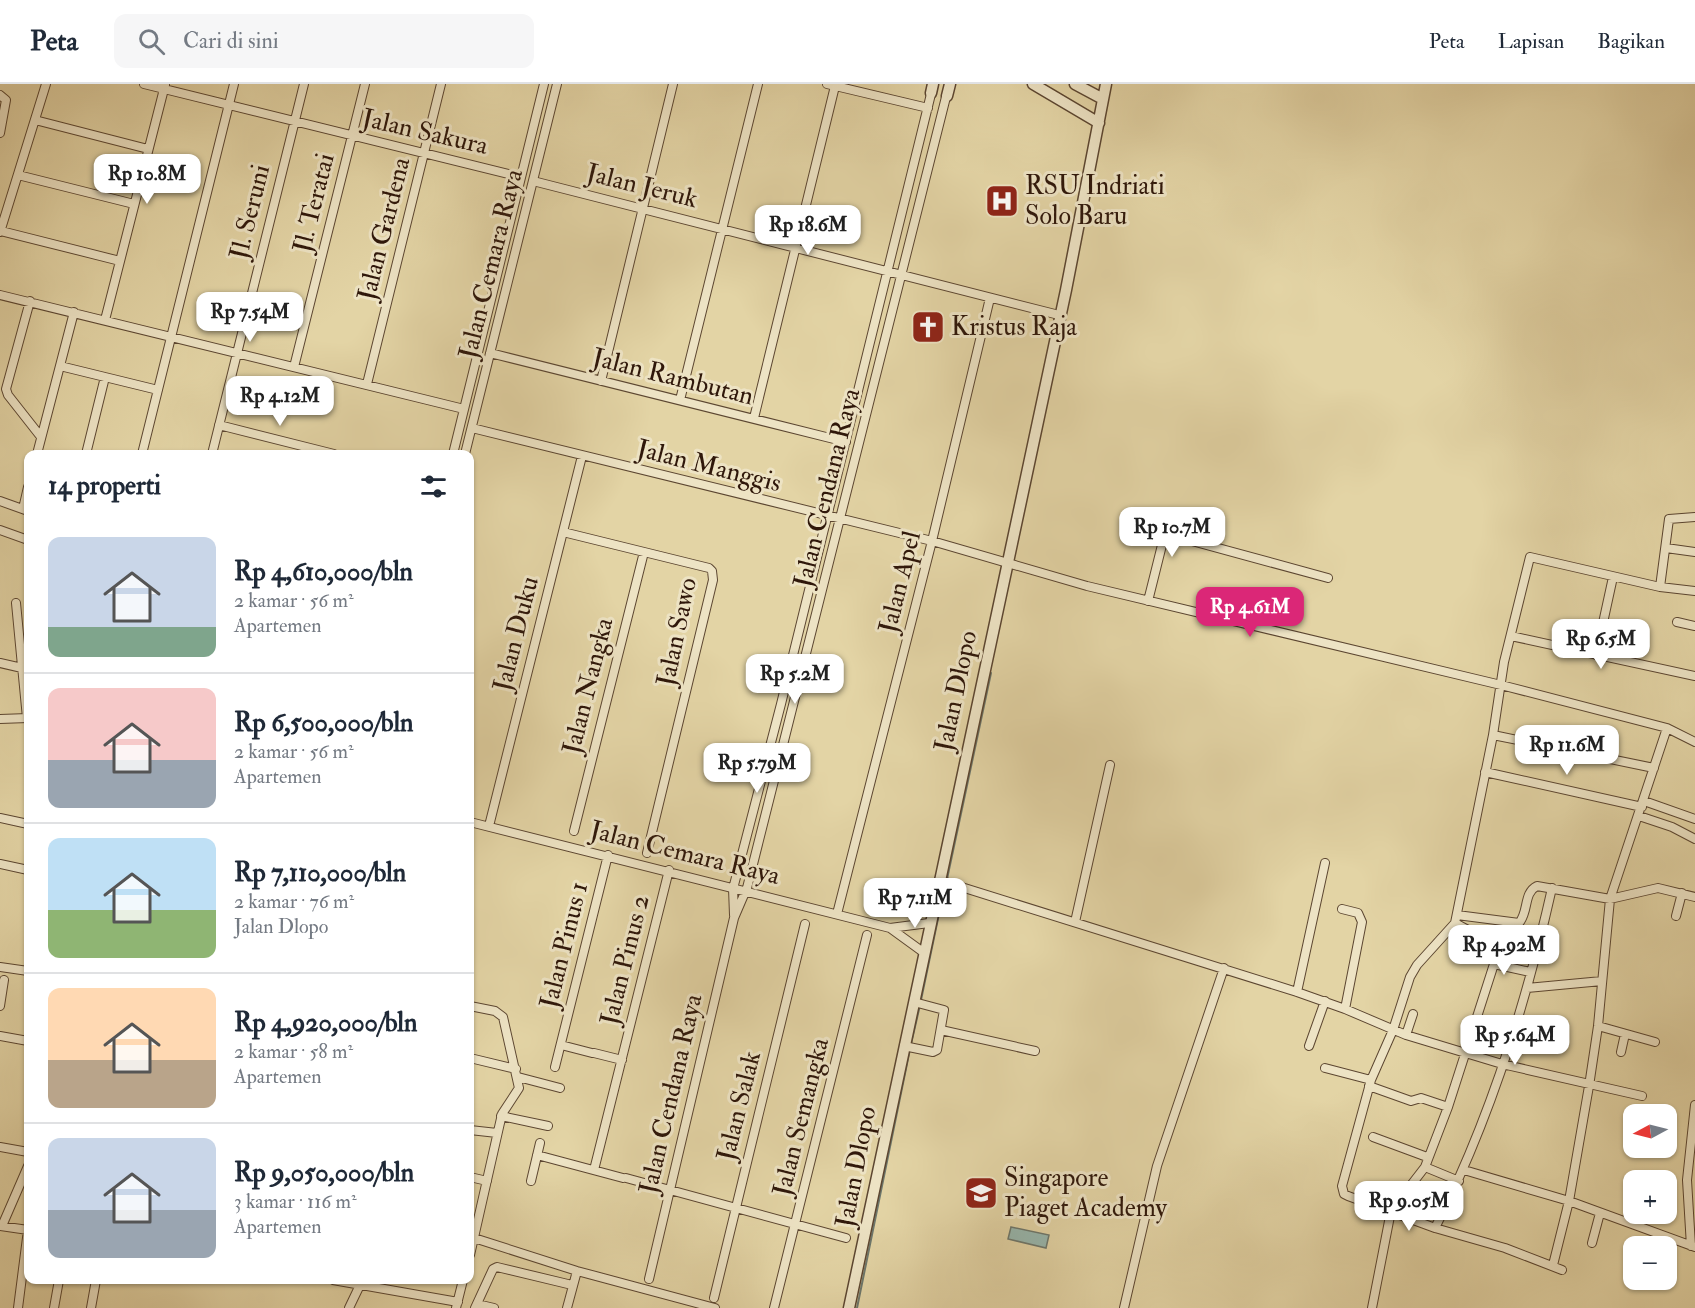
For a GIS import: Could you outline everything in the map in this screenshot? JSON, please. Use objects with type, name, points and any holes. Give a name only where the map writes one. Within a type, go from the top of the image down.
[{"type":"street","points":[[46,84],[0,232],[120,261]]},
{"type":"street","name":"Jalan Sakura","points":[[144,84],[165,87],[228,106],[521,177]]},
{"type":"street","points":[[143,450],[234,84]]},
{"type":"street","name":"Jl. Seruni","points":[[213,450],[304,84]]},
{"type":"street","name":"Jl. Teratai","points":[[294,367],[365,84]]},
{"type":"street","name":"Jalan Gardena","points":[[367,384],[441,84]]},
{"type":"street","name":"Jalan Cemara Raya","points":[[454,450],[544,84]]},
{"type":"street","name":"Jalan Cemara Raya","points":[[466,450],[557,84]]},
{"type":"street","points":[[601,381],[673,84]]},
{"type":"street","points":[[680,400],[758,84]]},
{"type":"street","points":[[946,96],[950,84]]},
{"type":"street","points":[[1074,84],[1103,99]]},
{"type":"street","name":"Jalan Dlopo","points":[[849,1308],[919,1003],[929,923],[943,881],[1006,564],[1066,290],[1106,84]]},
{"type":"street","points":[[753,418],[796,246],[831,85],[928,108]]},
{"type":"street","points":[[1040,86],[1099,123]]},
{"type":"street","points":[[105,320],[165,87]]},
{"type":"street","name":"Jalan Cendana Raya","points":[[734,918],[734,886],[828,517],[932,90]]},
{"type":"street","points":[[0,95],[6,100],[0,133]]},
{"type":"street","name":"Jalan Cendana Raya","points":[[650,1279],[734,918],[746,889],[903,275],[946,96]]},
{"type":"street","points":[[34,120],[148,149]]},
{"type":"street","points":[[18,175],[134,204]]},
{"type":"street","name":"Jalan Jeruk","points":[[533,182],[796,246],[1055,314]]},
{"type":"street","points":[[0,295],[464,409]]},
{"type":"street","name":"Jalan Apel","points":[[838,910],[932,542],[990,298]]},
{"type":"street","points":[[30,301],[6,389],[8,395],[41,437]]},
{"type":"street","points":[[488,309],[501,311]]},
{"type":"street","points":[[38,450],[74,312]]},
{"type":"street","name":"Jalan Rambutan","points":[[490,353],[846,442]]},
{"type":"street","points":[[60,366],[158,390]]},
{"type":"street","points":[[87,450],[105,377]]},
{"type":"street","points":[[219,425],[318,450]]},
{"type":"street","name":"Jalan Manggis","points":[[472,428],[932,542],[1148,601],[1501,684],[1667,728],[1695,742]]},
{"type":"street","points":[[297,445],[299,450]]},
{"type":"street","name":"Jalan Duku","points":[[490,822],[582,456]]},
{"type":"street","points":[[0,501],[24,509]]},
{"type":"street","points":[[1148,601],[1169,517]]},
{"type":"street","points":[[1660,587],[1669,519],[1695,517]]},
{"type":"street","points":[[1137,526],[1328,578]]},
{"type":"street","points":[[0,530],[24,539]]},
{"type":"street","name":"Jalan Sawo","points":[[563,532],[709,568],[713,575],[647,852]]},
{"type":"street","points":[[1666,548],[1695,552]]},
{"type":"street","name":"Jalan Nangka","points":[[574,831],[644,552]]},
{"type":"street","points":[[1562,1270],[1553,1265],[1435,1228],[1348,1196],[1342,1191],[1370,1083],[1393,1030],[1414,971],[1456,919],[1501,684],[1530,557],[1660,587],[1695,591]]},
{"type":"street","points":[[1596,655],[1613,577]]},
{"type":"street","points":[[16,603],[24,673]]},
{"type":"street","points":[[1677,622],[1695,626]]},
{"type":"street","points":[[1602,627],[1624,633]]},
{"type":"street","points":[[1511,636],[1695,676]]},
{"type":"street","points":[[0,663],[22,668]]},
{"type":"street","points":[[781,704],[792,707]]},
{"type":"street","points":[[0,719],[24,718]]},
{"type":"street","points":[[1553,1265],[1569,1202],[1589,1086],[1598,1026],[1610,898],[1667,728]]},
{"type":"street","points":[[1493,735],[1654,768]]},
{"type":"street","points":[[1075,922],[1110,765]]},
{"type":"street","points":[[1485,772],[1695,819]]},
{"type":"street","points":[[1641,808],[1695,838]]},
{"type":"street","points":[[0,818],[24,823]]},
{"type":"street","name":"Jalan Cemara Raya","points":[[474,823],[746,889],[890,928]]},
{"type":"street","name":"Jalan Pinus 1","points":[[555,1067],[608,855]]},
{"type":"street","points":[[1297,992],[1325,863]]},
{"type":"street","points":[[0,864],[24,869]]},
{"type":"street","name":"Jalan Pinus 2","points":[[594,1170],[669,870]]},
{"type":"street","points":[[943,881],[1325,1001],[1406,1035],[1502,1064],[1589,1086],[1642,1096]]},
{"type":"street","points":[[1456,919],[1516,924],[1523,918],[1533,888],[1552,888],[1610,898],[1650,888],[1695,897]]},
{"type":"street","points":[[1435,1228],[1464,1170],[1502,1064],[1527,987],[1552,888]]},
{"type":"street","points":[[1676,916],[1682,893]]},
{"type":"street","points":[[1342,909],[1358,913],[1362,922],[1345,1009]]},
{"type":"street","points":[[1372,1308],[1391,1211],[1425,1167],[1448,1107],[1496,955],[1491,945],[1456,919]]},
{"type":"street","points":[[890,928],[929,923]]},
{"type":"street","name":"Jalan Salak","points":[[715,1303],[735,1209],[805,924]]},
{"type":"street","points":[[890,928],[924,952]]},
{"type":"street","name":"Jalan Semangka","points":[[774,1308],[867,935]]},
{"type":"street","points":[[1494,964],[1530,972]]},
{"type":"street","points":[[0,967],[24,970]]},
{"type":"street","points":[[1124,1308],[1157,1166],[1224,968]]},
{"type":"street","points":[[0,1006],[4,980]]},
{"type":"street","points":[[1527,987],[1602,981]]},
{"type":"street","points":[[1309,1046],[1325,1001]]},
{"type":"street","points":[[909,1047],[935,1052],[941,1030],[944,1010],[919,1003]]},
{"type":"street","points":[[474,1007],[495,1011],[503,1017],[517,1073],[518,1092],[504,1107],[501,1116],[474,1238],[577,1271],[715,1303]]},
{"type":"street","points":[[1406,1035],[1413,1014]]},
{"type":"street","points":[[1598,1026],[1655,1042]]},
{"type":"street","points":[[941,1030],[1035,1051]]},
{"type":"street","points":[[1621,1052],[1625,1034]]},
{"type":"street","points":[[0,1036],[24,1040]]},
{"type":"street","name":"Jalan Pinus 1","points":[[561,1045],[593,1053]]},
{"type":"street","name":"Jalan Pinus 2","points":[[593,1053],[622,1060]]},
{"type":"street","points":[[474,1059],[560,1088]]},
{"type":"street","points":[[1326,1068],[1370,1083],[1411,1101],[1421,1098],[1448,1107]]},
{"type":"street","points":[[1464,1170],[1569,1202],[1693,1246],[1688,1180],[1695,1105]]},
{"type":"street","points":[[501,1116],[548,1126]]},
{"type":"street","points":[[474,1130],[497,1133]]},
{"type":"street","points":[[1372,1137],[1427,1157]]},
{"type":"street","points":[[531,1181],[540,1143]]},
{"type":"street","points":[[0,1147],[24,1151]]},
{"type":"street","points":[[537,1155],[846,1238]]},
{"type":"street","points":[[1425,1167],[1459,1181]]},
{"type":"street","points":[[24,1175],[1,1226],[24,1229]]},
{"type":"street","points":[[474,1178],[487,1181]]},
{"type":"street","points":[[1592,1242],[1600,1213]]},
{"type":"street","points":[[18,1308],[24,1261]]},
{"type":"street","points":[[494,1308],[476,1306],[493,1269],[497,1267],[572,1285]]},
{"type":"street","points":[[567,1308],[577,1271]]},
{"type":"street","points":[[54,1308],[58,1284]]},
{"type":"street","points":[[91,1308],[95,1284]]},
{"type":"street","points":[[351,1284],[360,1286],[379,1284]]},
{"type":"street","points":[[391,1284],[457,1305],[462,1284]]},
{"type":"street","points":[[349,1308],[360,1286]]},
{"type":"water","points":[[1011,1227],[1049,1235],[1046,1248],[1008,1239]]},
{"type":"waterway","points":[[947,879],[991,673]]},
{"type":"waterway","points":[[921,1000],[945,885]]},
{"type":"waterway","points":[[911,1044],[920,1005]]},
{"type":"waterway","points":[[857,1308],[910,1049]]},
{"type":"place","name":"RSU Indriati Solo Baru","points":[[1002,201]]},
{"type":"place","name":"Kristus Raja","points":[[928,327]]},
{"type":"place","name":"Singapore Piaget Academy","points":[[981,1193]]}]
